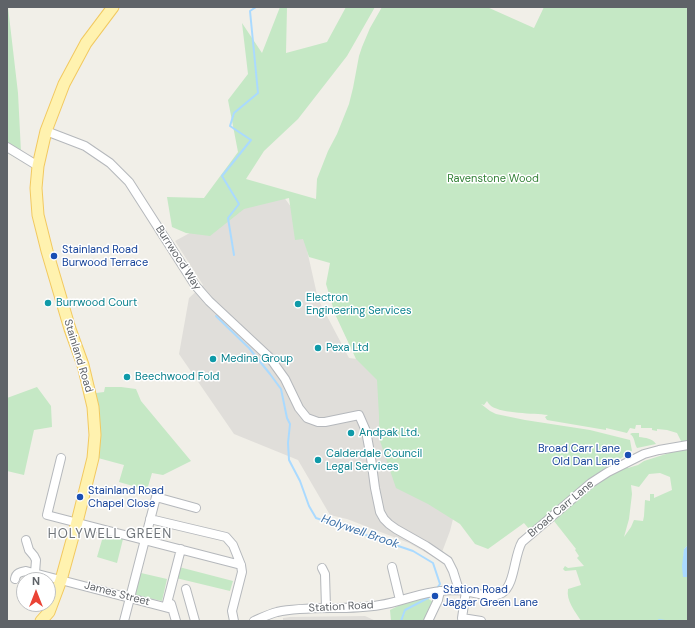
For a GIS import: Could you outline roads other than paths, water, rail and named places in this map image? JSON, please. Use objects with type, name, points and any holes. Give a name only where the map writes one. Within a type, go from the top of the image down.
[{"type":"main road","name":"Stainland Road","points":[[41,621],[48,612],[61,580],[93,458],[95,435],[93,407],[83,366],[70,329],[38,215],[36,188],[38,166],[46,131],[64,84],[86,43],[113,7]]},
{"type":"street","name":"Burrwood Way","points":[[46,131],[85,146],[110,163],[129,182],[194,285],[270,358],[285,379],[299,408],[307,418],[318,422],[325,422],[359,416],[366,431],[375,488],[380,512],[384,519],[396,530],[426,546],[448,561],[462,591]]},
{"type":"street","points":[[7,147],[38,166]]},
{"type":"street","name":"Broad Carr Lane","points":[[428,593],[440,591],[462,591],[490,596],[498,595],[504,592],[509,583],[514,569],[518,549],[522,542],[591,483],[608,472],[644,454],[688,445]]},
{"type":"street","points":[[61,458],[47,515],[181,549],[241,568]]},
{"type":"street","points":[[124,621],[156,497],[196,508]]},
{"type":"street","points":[[150,519],[226,537],[233,545],[241,568],[232,611],[234,621]]},
{"type":"street","points":[[26,540],[29,550],[36,560],[35,572]]},
{"type":"street","points":[[176,621],[169,608],[169,597],[181,549]]},
{"type":"street","points":[[392,567],[400,600]]},
{"type":"street","points":[[322,568],[325,574],[326,608]]},
{"type":"street","name":"James Street","points":[[20,572],[30,572]]},
{"type":"street","name":"James Street","points":[[15,579],[16,575]]},
{"type":"street","name":"James Street","points":[[56,579],[169,608]]},
{"type":"street","points":[[186,589],[195,621]]},
{"type":"street","points":[[428,621],[438,600],[440,591]]},
{"type":"street","points":[[462,591],[462,620],[481,621]]},
{"type":"street","name":"Station Road","points":[[254,621],[276,612],[381,605],[419,594],[428,593]]},
{"type":"water","points":[[688,545],[688,577],[683,577],[682,566],[684,549]]},
{"type":"waterway","name":"Holywell Brook","points":[[234,255],[228,218],[239,204],[222,176],[251,140],[230,126],[234,113],[258,93],[250,11],[256,7]]},
{"type":"waterway","name":"Holywell Brook","points":[[216,316],[249,348],[281,389],[287,418],[290,424],[288,443],[289,460],[300,481],[309,506],[316,518],[413,551],[433,563],[440,584],[437,588]]},
{"type":"waterway","name":"Holywell Brook","points":[[401,621],[405,610],[430,596]]},
{"type":"waterway","points":[[659,621],[665,621]]},
{"type":"place","name":"Stainland Road Burwood Terrace","points":[[54,256]]},
{"type":"place","name":"Burrwood Court","points":[[48,303]]},
{"type":"place","name":"Electron Engineering Services","points":[[298,304]]},
{"type":"place","name":"Pexa Ltd","points":[[318,348]]},
{"type":"place","name":"Medina Group","points":[[213,359]]},
{"type":"place","name":"Beechwood Fold","points":[[127,377]]},
{"type":"place","name":"Andpak Ltd.","points":[[351,433]]},
{"type":"place","name":"Broad Carr Lane Old Dan Lane","points":[[628,455]]},
{"type":"place","name":"Calderdale Council Legal Services","points":[[318,460]]},
{"type":"place","name":"Stainland Road Chapel Close","points":[[80,497]]},
{"type":"place","name":"Station Road Jagger Green Lane","points":[[435,596]]},
{"type":"district","name":"HOLYWELL GREEN","points":[[110,535]]},
{"type":"park label","name":"Ravenstone Wood","points":[[493,179]]}]
